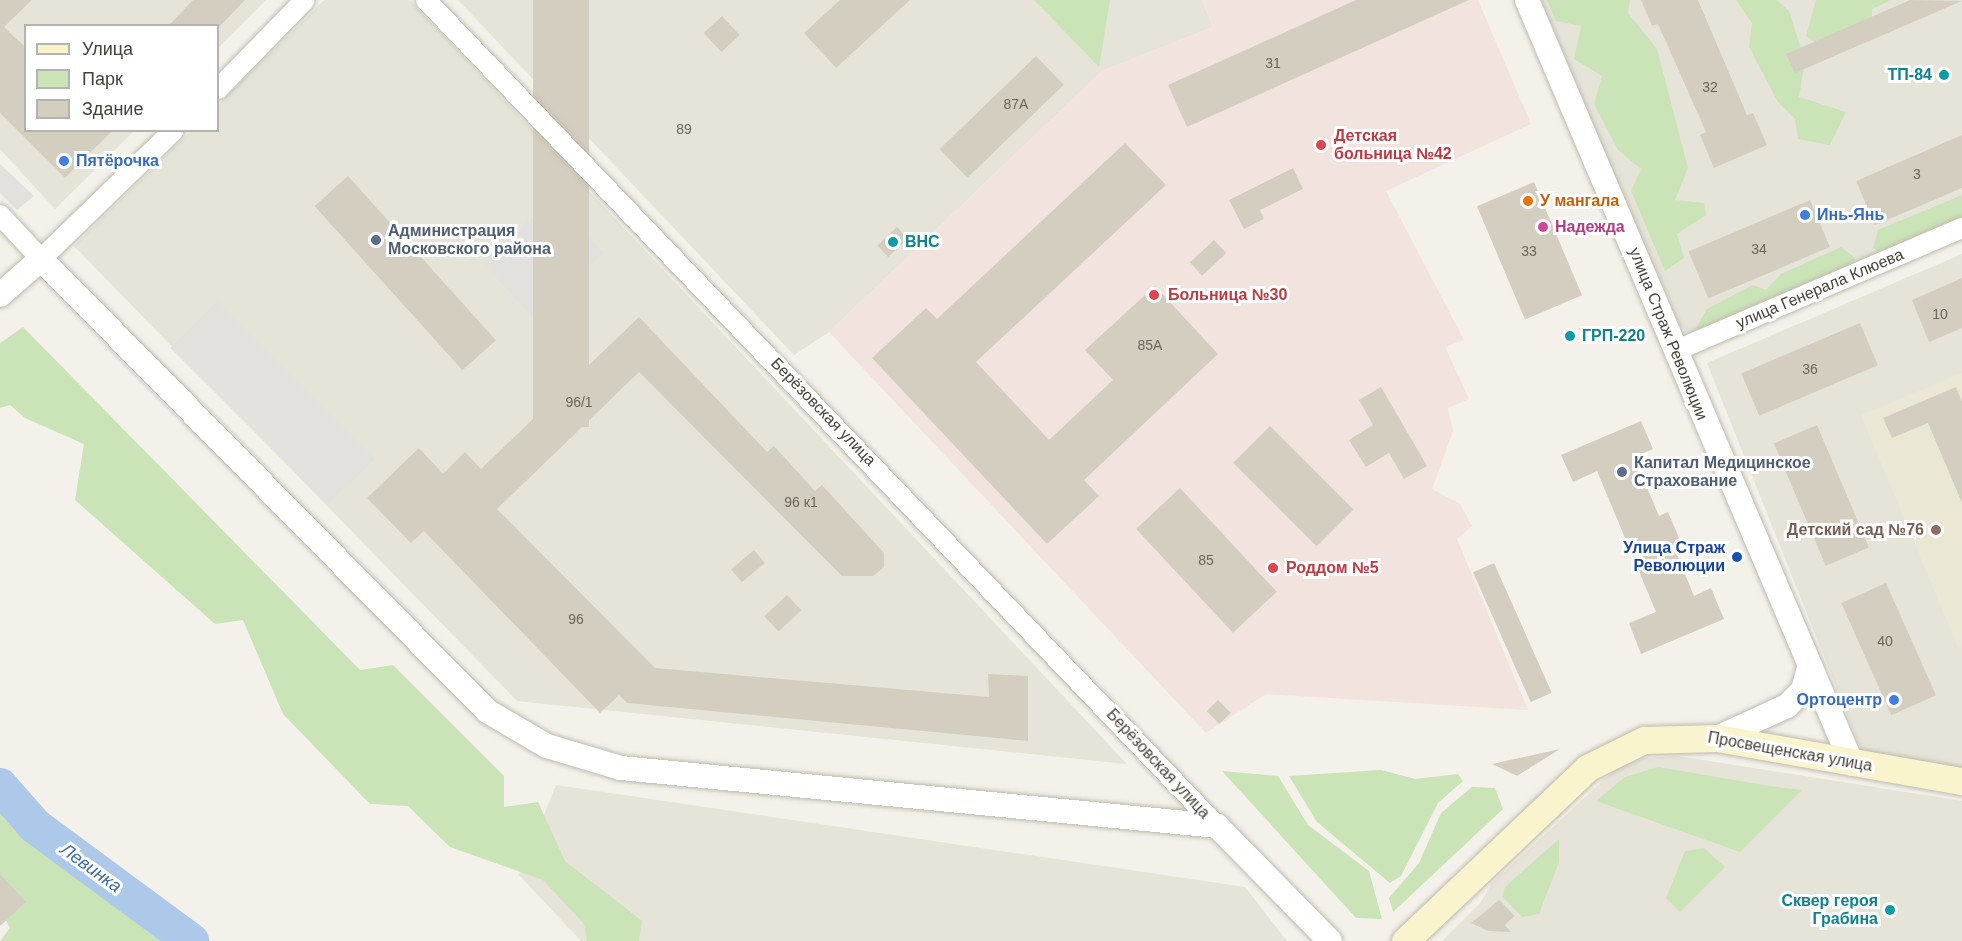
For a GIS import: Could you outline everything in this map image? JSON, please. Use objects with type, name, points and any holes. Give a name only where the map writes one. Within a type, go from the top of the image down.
[{"type":"main road","name":"Просвещенская улица","points":[[1406,941],[1564,788],[1609,753],[1663,737],[1718,738],[1852,764],[1962,781]]},
{"type":"street","points":[[219,88],[304,0]]},
{"type":"street","name":"Берёзовская улица","points":[[426,0],[1025,619],[1217,826]]},
{"type":"street","name":"улица Страж Революции","points":[[1527,0],[1677,350],[1809,668],[1852,764]]},
{"type":"street","points":[[0,295],[41,259],[172,132]]},
{"type":"street","points":[[0,215],[488,711],[547,746],[621,768],[1217,826],[1330,941]]},
{"type":"street","name":"улица Генерала Клюева","points":[[1677,350],[1962,228]]},
{"type":"street","points":[[1718,738],[1787,706],[1803,690],[1809,668]]},
{"type":"shaded area","points":[[0,0],[266,0],[219,47],[219,24],[24,24],[24,132],[133,132],[55,209],[0,149]]},
{"type":"shaded area","points":[[324,0],[410,0],[1127,764],[517,701],[74,246],[190,132],[219,132],[219,104]]},
{"type":"shaded area","points":[[458,0],[1202,0],[1213,27],[1102,71],[829,332],[794,355]]},
{"type":"shaded area","points":[[1202,0],[1478,0],[1531,124],[1386,191],[1464,340],[1445,347],[1469,399],[1448,408],[1453,431],[1432,489],[1460,504],[1472,526],[1457,539],[1528,710],[1266,694],[1206,733],[829,332],[1102,71],[1213,27]]},
{"type":"shaded area","points":[[1540,0],[1962,0],[1962,217],[1689,334],[1680,326]]},
{"type":"shaded area","points":[[0,164],[34,196],[17,210],[0,193]]},
{"type":"shaded area","points":[[554,198],[604,253],[532,317],[483,262]]},
{"type":"shaded area","points":[[1962,254],[1962,769],[1863,754],[1707,363]]},
{"type":"shaded area","points":[[217,301],[375,459],[328,505],[170,348]]},
{"type":"shaded area","name":"Детский сад №76","points":[[1962,373],[1962,646],[1958,647],[1861,415]]},
{"type":"shaded area","points":[[1678,756],[1962,801],[1962,941],[1442,941],[1480,903],[1492,883],[1616,769],[1644,758]]},
{"type":"shaded area","points":[[556,785],[1245,887],[1287,941],[581,941],[519,875]]},
{"type":"green space","points":[[1034,0],[1110,0],[1099,67]]},
{"type":"green space","points":[[1547,0],[1630,0],[1628,13],[1657,49],[1688,168],[1675,200],[1704,203],[1706,215],[1677,234],[1684,258],[1665,271],[1631,191],[1641,169],[1618,150],[1594,104],[1602,76],[1574,59],[1581,26],[1556,21]]},
{"type":"green space","points":[[1736,0],[1777,0],[1789,11],[1805,61],[1799,97],[1846,112],[1830,145],[1798,139],[1795,119],[1778,102],[1749,47],[1752,23]]},
{"type":"green space","points":[[1816,0],[1892,0],[1872,9],[1872,36],[1834,54],[1806,36]]},
{"type":"green space","points":[[1962,195],[1962,233],[1889,258],[1873,248],[1878,230]]},
{"type":"green space","points":[[1841,247],[1855,258],[1851,273],[1788,302],[1772,296],[1761,316],[1716,337],[1696,328],[1707,309],[1753,285],[1766,290],[1781,274]]},
{"type":"green space","points":[[23,327],[360,670],[393,665],[504,776],[504,807],[538,802],[565,861],[642,921],[639,941],[587,941],[584,924],[543,880],[450,847],[408,806],[370,804],[283,714],[243,620],[215,624],[75,500],[84,444],[25,418],[10,405],[0,408],[0,343]]},
{"type":"green space","points":[[1658,767],[1802,790],[1740,852],[1596,801],[1625,777]]},
{"type":"green space","points":[[1381,770],[1415,779],[1458,774],[1463,781],[1438,803],[1401,876],[1390,883],[1317,822],[1289,776]]},
{"type":"green space","points":[[1222,771],[1278,776],[1308,825],[1369,871],[1382,919],[1356,918]]},
{"type":"green space","points":[[1472,787],[1495,788],[1503,809],[1393,912],[1389,898],[1419,863],[1441,813]]},
{"type":"green space","points":[[0,799],[30,834],[176,941],[0,941],[10,928],[0,910]]},
{"type":"green space","points":[[1559,839],[1559,862],[1539,914],[1522,917],[1502,896],[1505,887]]},
{"type":"green space","points":[[1704,848],[1725,867],[1680,912],[1666,898],[1685,851]]},
{"type":"building","points":[[0,0],[32,0],[4,27],[24,46],[24,132],[111,132],[65,178],[0,113]]},
{"type":"building","points":[[193,0],[245,0],[220,26],[219,24],[170,24]]},
{"type":"building","points":[[533,0],[589,0],[589,427],[533,427]]},
{"type":"building","points":[[840,0],[910,0],[836,68],[804,33]]},
{"type":"building","points":[[1356,0],[1469,0],[1187,127],[1168,85]]},
{"type":"building","points":[[1641,0],[1698,0],[1747,115],[1753,113],[1767,145],[1714,168],[1700,135],[1706,132],[1658,24],[1652,26]]},
{"type":"building","points":[[1910,0],[1962,1],[1795,73],[1786,54]]},
{"type":"building","points":[[722,16],[740,35],[721,52],[704,33]]},
{"type":"building","points":[[1036,56],[1064,85],[967,178],[940,149]]},
{"type":"building","points":[[1962,135],[1962,188],[1875,225],[1856,181]]},
{"type":"building","points":[[1125,143],[1166,185],[976,362],[1049,440],[1113,380],[1085,350],[1155,286],[1218,354],[1084,480],[1099,496],[1047,544],[872,358],[926,308],[937,319]]},
{"type":"building","points":[[1293,168],[1303,189],[1260,210],[1264,219],[1244,229],[1229,200]]},
{"type":"building","name":"Администрация Московского района","points":[[348,176],[496,340],[462,370],[315,206]]},
{"type":"building","points":[[1534,182],[1582,295],[1525,319],[1477,206]]},
{"type":"building","points":[[1810,200],[1830,247],[1708,299],[1688,252]]},
{"type":"building","name":"ВНС","points":[[897,227],[908,239],[888,257],[877,245]]},
{"type":"building","points":[[1214,240],[1226,253],[1202,276],[1190,263]]},
{"type":"building","points":[[1962,278],[1962,328],[1929,342],[1912,300]]},
{"type":"building","points":[[639,317],[767,452],[774,446],[815,491],[822,485],[884,553],[884,567],[873,576],[842,576],[639,372],[497,509],[655,668],[989,697],[988,674],[1028,676],[1028,741],[627,703],[619,695],[600,713],[424,531],[411,543],[367,498],[419,448],[443,474],[465,452],[481,469]]},
{"type":"building","points":[[1860,323],[1878,365],[1759,416],[1741,373]]},
{"type":"building","points":[[1381,387],[1427,466],[1404,479],[1389,453],[1366,467],[1349,440],[1373,425],[1359,400]]},
{"type":"building","points":[[1956,387],[1962,402],[1962,503],[1928,423],[1892,438],[1883,418]]},
{"type":"building","points":[[1641,421],[1653,449],[1634,457],[1659,516],[1668,512],[1683,547],[1675,550],[1694,596],[1711,588],[1724,619],[1641,654],[1629,623],[1656,612],[1597,471],[1573,482],[1561,455]]},
{"type":"building","points":[[1817,425],[1869,547],[1826,566],[1774,443]]},
{"type":"building","points":[[1270,426],[1353,509],[1317,546],[1233,463]]},
{"type":"building","points":[[1180,488],[1277,592],[1233,633],[1136,529]]},
{"type":"building","points":[[754,550],[765,563],[742,582],[731,569]]},
{"type":"building","points":[[1494,563],[1552,693],[1531,702],[1473,572]]},
{"type":"building","points":[[1886,583],[1936,695],[1891,715],[1841,603]]},
{"type":"building","points":[[787,595],[801,610],[779,632],[764,616]]},
{"type":"building","points":[[1218,700],[1231,713],[1219,724],[1207,711]]},
{"type":"building","points":[[1560,749],[1517,776],[1492,764]]},
{"type":"building","points":[[0,874],[26,902],[0,926]]},
{"type":"building","points":[[1499,900],[1515,916],[1505,925],[1511,932],[1488,931],[1471,923]]},
{"type":"waterway","name":"Левинка","points":[[0,786],[35,826],[191,941]]},
{"type":"place","name":"ТП-84","points":[[1944,75]]},
{"type":"place","name":"Детская больница №42","points":[[1321,145]]},
{"type":"place","name":"Пятёрочка","points":[[64,161]]},
{"type":"place","name":"У мангала","points":[[1528,201]]},
{"type":"place","name":"Инь-Янь","points":[[1805,215]]},
{"type":"place","name":"Надежда","points":[[1543,227]]},
{"type":"place","name":"Администрация Московского района","points":[[376,240]]},
{"type":"place","name":"ВНС","points":[[893,242]]},
{"type":"place","name":"Больница №30","points":[[1154,295]]},
{"type":"place","name":"ГРП-220","points":[[1570,336]]},
{"type":"place","name":"Капитал Медицинское Страхование","points":[[1622,472]]},
{"type":"place","name":"Детский сад №76","points":[[1936,530]]},
{"type":"place","name":"Улица Страж Революции","points":[[1737,557]]},
{"type":"place","name":"Роддом №5","points":[[1273,568]]},
{"type":"place","name":"Ортоцентр","points":[[1894,700]]},
{"type":"place","name":"Сквер героя Грабина","points":[[1890,910]]}]
